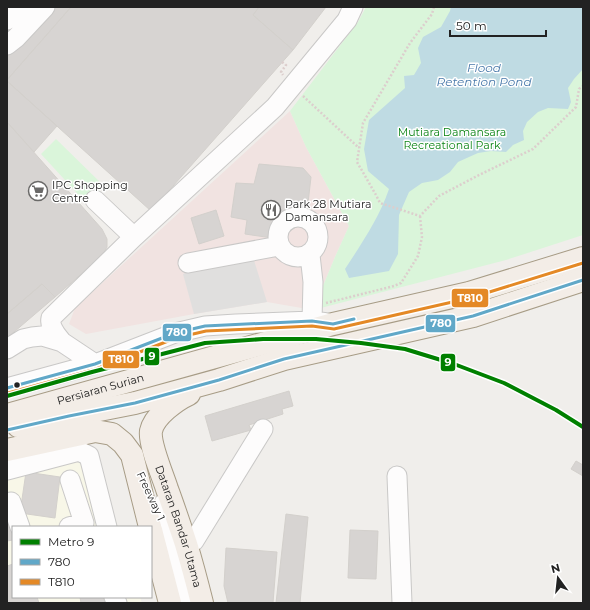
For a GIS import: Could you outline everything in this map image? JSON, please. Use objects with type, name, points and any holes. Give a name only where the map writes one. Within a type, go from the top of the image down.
[{"type":"main road","name":"Persiaran Surian","points":[[11,428],[333,324],[469,293],[583,258]]},
{"type":"main road","points":[[11,428],[112,411],[135,403],[220,380],[284,359],[473,316],[583,280]]},
{"type":"main road","name":"Dataran Bandar Utama","points":[[202,603],[178,541],[151,440],[151,431],[154,423],[160,415],[172,404],[183,397],[220,380]]},
{"type":"main road","points":[[7,450],[95,431],[112,434],[123,443],[132,455],[150,526]]},
{"type":"main road","points":[[152,534],[170,603]]},
{"type":"street","points":[[7,20],[22,7]]},
{"type":"street","points":[[7,45],[16,38],[45,7]]},
{"type":"street","points":[[95,364],[62,342],[51,327],[51,318],[134,237],[275,107],[287,79],[347,20],[353,7]]},
{"type":"street","points":[[95,200],[134,237]]},
{"type":"street","points":[[292,218],[305,218],[316,226],[319,238],[318,244],[310,255],[296,258],[289,256],[283,252],[280,246],[278,238],[279,232],[285,222],[292,218]]},
{"type":"street","points":[[188,263],[280,246]]},
{"type":"street","points":[[310,255],[313,282],[312,314]]},
{"type":"street","name":"Persiaran Surian","points":[[7,388],[95,364],[175,332],[206,326],[236,324],[312,314],[333,324]]},
{"type":"street","points":[[7,349],[23,339],[32,337],[42,336],[62,342]]},
{"type":"street","points":[[178,541],[194,541],[263,429]]},
{"type":"street","points":[[7,470],[79,451],[89,456],[107,526]]},
{"type":"street","name":"Freeway 1","points":[[132,455],[178,541],[188,603]]},
{"type":"street","points":[[397,476],[402,603]]},
{"type":"street","points":[[70,480],[84,523],[73,526]]},
{"type":"street","points":[[7,503],[11,502],[20,526]]},
{"type":"path","points":[[420,216],[380,204],[356,162],[364,123],[410,43],[432,14],[434,7]]},
{"type":"path","points":[[282,62],[286,65],[287,79],[359,148]]},
{"type":"path","points":[[312,314],[401,283],[418,256],[422,237],[420,216],[439,196],[533,149],[576,107],[579,89],[583,86]]},
{"type":"path","points":[[579,89],[583,91]]},
{"type":"shaded area","points":[[290,111],[306,147],[349,226],[313,310],[267,302],[86,334],[69,324],[75,308]]},
{"type":"shaded area","points":[[252,254],[267,302],[194,314],[183,274]]},
{"type":"shaded area","points":[[94,453],[118,526],[12,526],[12,598],[140,598],[142,603],[7,603],[7,470]]},
{"type":"green space","name":"Mutiara Damansara Recreational Park","points":[[366,7],[583,7],[583,235],[506,260],[313,310],[349,226],[306,147],[290,111],[358,22]]},
{"type":"green space","points":[[56,139],[104,186],[87,204],[41,154]]},
{"type":"water","name":"Flood Retention Pond","points":[[451,7],[583,7],[583,69],[568,88],[571,102],[568,109],[548,108],[538,112],[527,122],[523,131],[524,140],[513,145],[506,152],[491,151],[478,153],[458,162],[450,172],[438,180],[422,183],[409,192],[399,215],[398,254],[389,271],[349,278],[345,269],[375,220],[389,189],[368,171],[364,149],[369,120],[405,88],[404,76],[414,75],[421,63],[418,48],[423,37],[441,27]]},
{"type":"building","points":[[53,7],[71,7],[7,80],[7,57]]},
{"type":"building","points":[[71,7],[259,7],[253,15],[293,50],[151,211],[7,81]]},
{"type":"building","points":[[259,7],[326,7],[293,50],[253,15]]},
{"type":"building","points":[[7,81],[57,126],[34,152],[7,122]]},
{"type":"building","name":"IPC Shopping Centre","points":[[7,122],[102,229],[107,239],[107,247],[102,256],[55,297],[42,284],[7,314]]},
{"type":"building","points":[[259,164],[303,168],[311,177],[307,212],[287,211],[299,225],[286,234],[274,220],[272,238],[245,234],[247,220],[231,217],[236,183],[254,184]]},
{"type":"building","points":[[216,210],[224,236],[199,244],[191,218]]},
{"type":"building","points":[[42,284],[55,297],[7,338],[7,314]]},
{"type":"building","points":[[289,391],[293,406],[282,409],[283,414],[249,425],[251,430],[212,441],[205,416]]},
{"type":"building","points":[[576,461],[583,465],[583,476],[571,469]]},
{"type":"building","points":[[26,472],[60,477],[55,518],[20,513]]},
{"type":"building","points":[[7,513],[13,526],[12,540],[7,541]]},
{"type":"building","points":[[286,514],[308,517],[300,603],[276,603]]},
{"type":"building","points":[[350,530],[378,531],[376,579],[348,578]]},
{"type":"building","points":[[226,548],[277,552],[273,603],[228,603],[224,586]]},
{"type":"building","points":[[12,564],[12,598],[37,598],[39,603],[7,603],[7,566]]},
{"type":"building","points":[[80,598],[103,598],[105,603],[81,603]]},
{"type":"metro line","name":"9","points":[[7,396],[92,372],[205,343],[263,339],[316,339],[405,349],[454,364],[504,383],[556,410],[583,427]]},
{"type":"transit line","name":"T810","points":[[8,393],[96,369],[176,338],[206,331],[312,326],[334,329],[470,298],[583,263]]},
{"type":"transit line","name":"780","points":[[7,430],[135,403],[219,380],[284,359],[473,316],[583,280]]},
{"type":"transit line","name":"780","points":[[7,388],[95,364],[175,333],[205,326],[312,321],[333,324],[354,319]]},
{"type":"place","name":"IPC Shopping Centre","points":[[38,191]]},
{"type":"place","name":"Park 28 Mutiara Damansara","points":[[271,210]]}]
